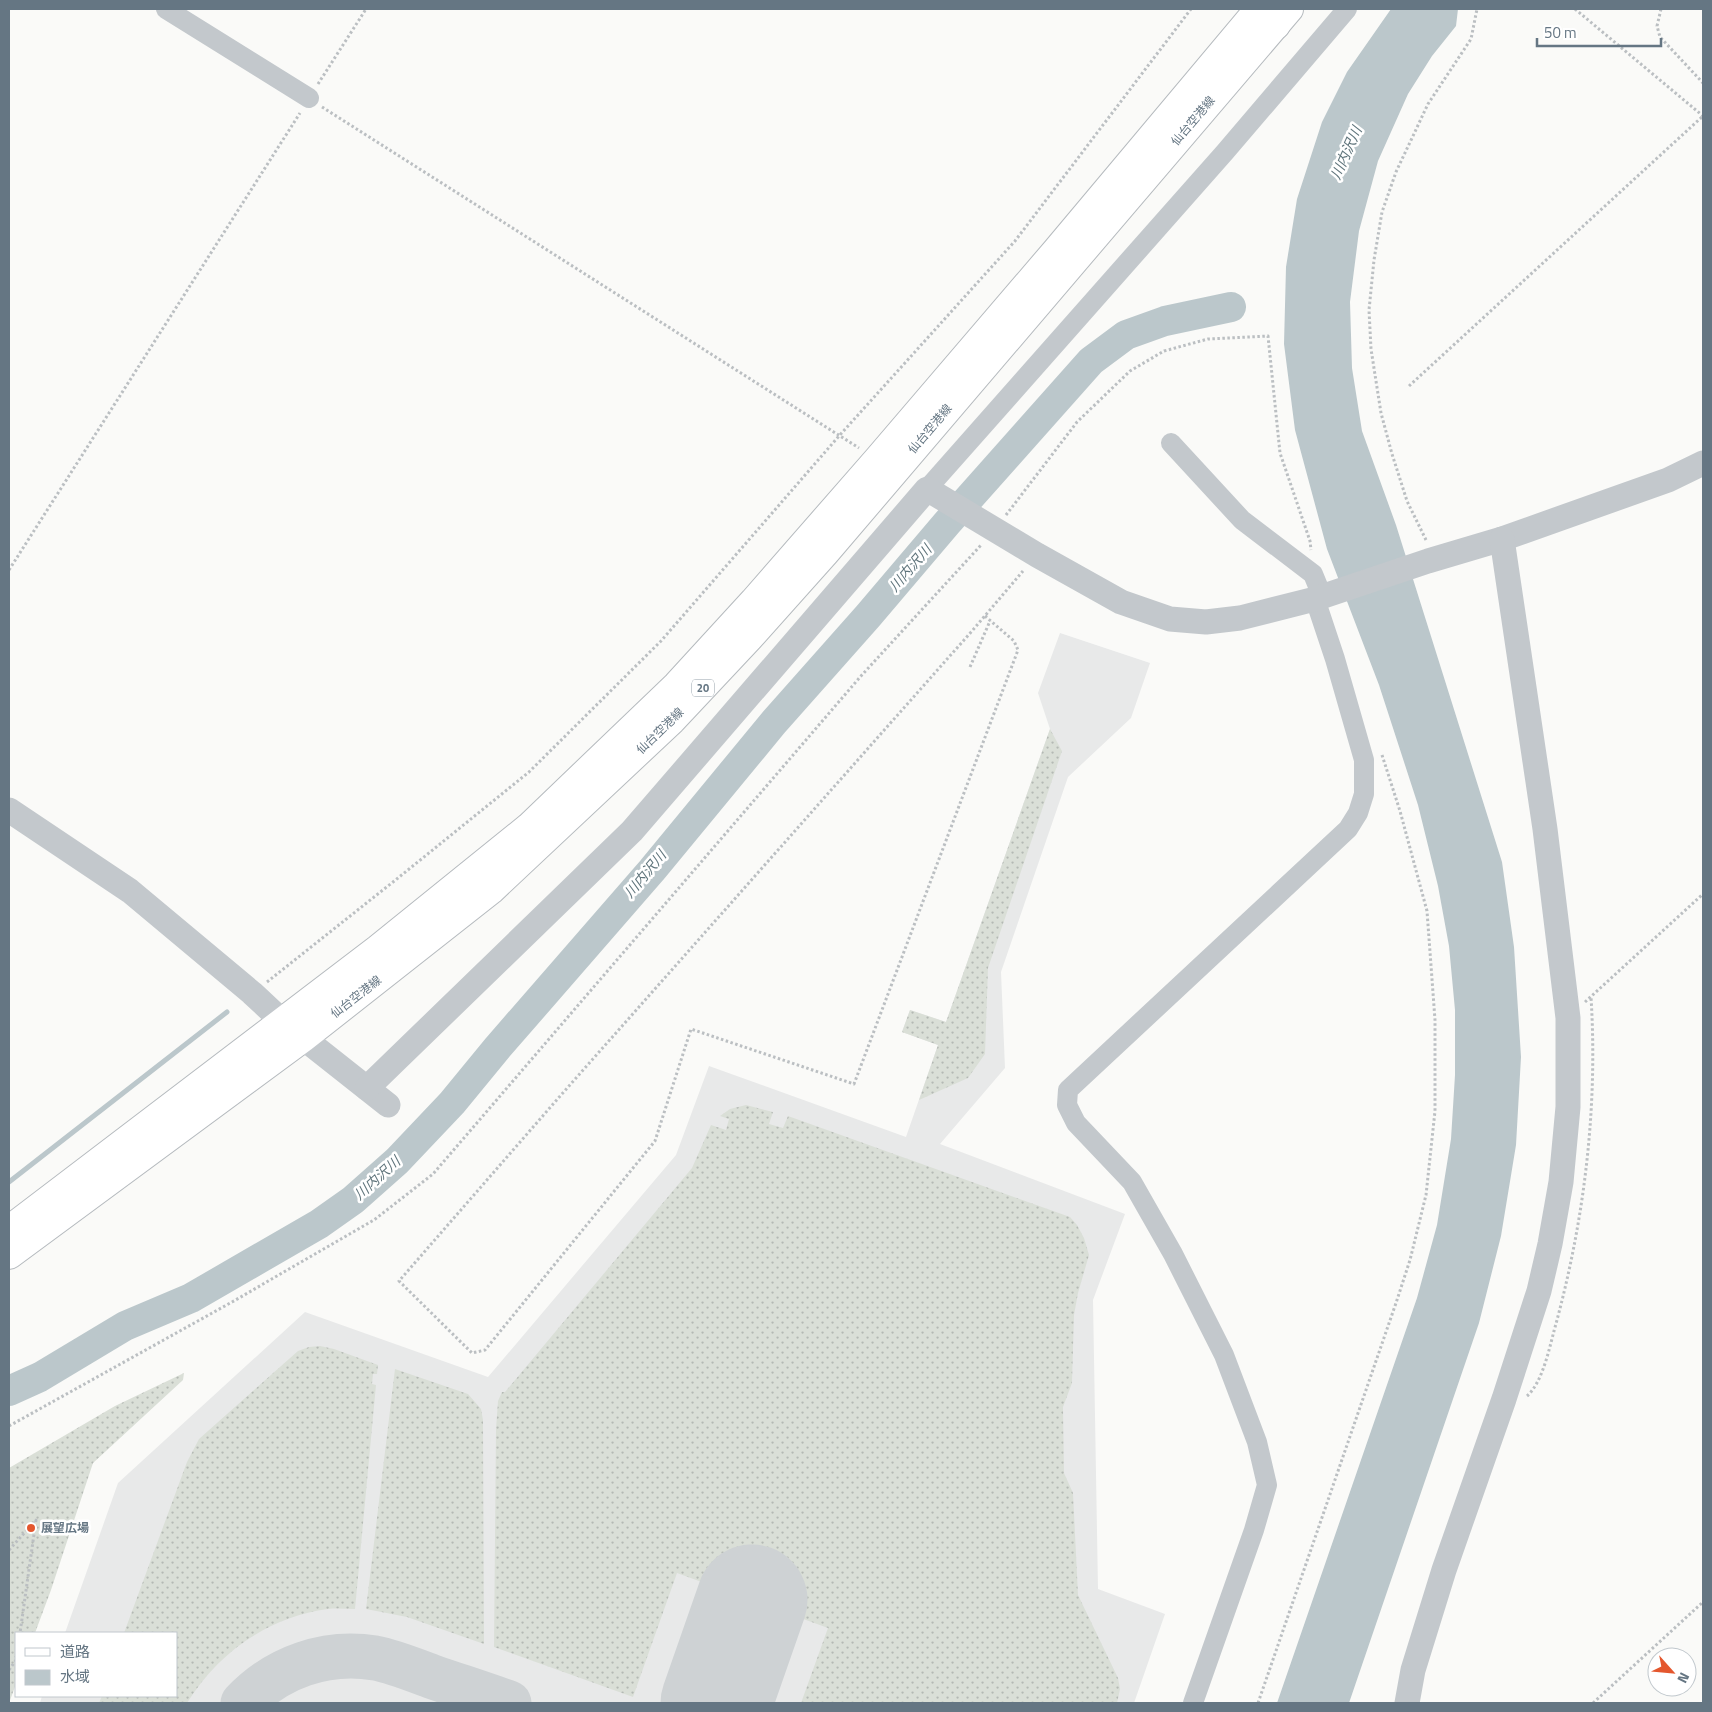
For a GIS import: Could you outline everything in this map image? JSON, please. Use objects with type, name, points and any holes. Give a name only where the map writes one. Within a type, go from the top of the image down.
[{"type":"main road","name":"仙台空港線","points":[[9,1230],[491,890],[672,720],[825,553],[1268,12]]},
{"type":"main road","name":"仙台空港線","points":[[9,1255],[293,1030]]},
{"type":"street","points":[[166,9],[309,98]]},
{"type":"street","points":[[367,1088],[632,831],[932,492],[1347,9]]},
{"type":"street","points":[[1171,443],[1242,520],[1320,591],[1335,658],[1364,760],[1364,794],[1358,813],[1348,829],[1068,1090],[1067,1105],[1076,1123],[1132,1182],[1173,1254],[1224,1355],[1257,1442],[1267,1485],[1254,1530],[1193,1703]]},
{"type":"street","points":[[932,492],[1037,555],[1122,602],[1170,619],[1206,622],[1240,618],[1320,591],[1502,539],[1668,480],[1703,463]]},
{"type":"street","points":[[1407,1703],[1413,1670],[1444,1570],[1539,1291],[1561,1182],[1568,1107],[1568,1018],[1545,829],[1502,539]]},
{"type":"street","points":[[9,810],[130,891],[252,993],[293,1030],[388,1105]]},
{"type":"path","points":[[9,570],[366,9]]},
{"type":"path","points":[[252,993],[529,772],[661,641],[840,436],[1015,241],[1190,9]]},
{"type":"path","points":[[1431,560],[1407,501],[1381,413],[1371,349],[1369,310],[1374,260],[1382,212],[1396,172],[1428,104],[1471,39],[1477,9]]},
{"type":"path","points":[[1409,386],[1703,116],[1575,9]]},
{"type":"path","points":[[1661,9],[1657,26],[1660,37],[1703,83]]},
{"type":"path","points":[[309,98],[840,436]]},
{"type":"path","points":[[9,1426],[232,1302],[374,1220],[432,1174],[861,676],[992,528],[1077,422],[1130,371],[1164,352],[1208,339],[1268,336],[1280,454],[1310,541],[1320,591]]},
{"type":"path","points":[[984,616],[1014,641],[1018,650],[854,1084],[690,1029],[655,1141],[485,1350],[472,1353],[399,1281],[1037,555]]},
{"type":"path","points":[[970,667],[990,621]]},
{"type":"path","points":[[1258,1703],[1396,1303],[1410,1260],[1426,1195],[1435,1111],[1435,1020],[1427,911],[1383,754],[1364,760]]},
{"type":"path","points":[[1568,1018],[1703,894]]},
{"type":"path","points":[[9,1550],[36,1520],[20,1632]]},
{"type":"path","points":[[1593,1703],[1703,1602]]},
{"type":"shaded area","points":[[1060,633],[1150,663],[1131,718],[1068,777],[1001,972],[1005,1068],[940,1144],[1125,1214],[1093,1300],[1098,1589],[1165,1614],[1134,1703],[40,1703],[42,1697],[178,1697],[178,1632],[65,1632],[118,1483],[305,1312],[488,1377],[676,1155],[709,1066],[906,1137],[938,1045],[902,1032],[910,1010],[946,1022],[1050,729],[1038,693]]},
{"type":"shaded area","points":[[1050,729],[1062,751],[988,968],[985,1054],[968,1078],[919,1100],[938,1045],[902,1032],[910,1010],[946,1022]]},
{"type":"shaded area","points":[[746,1105],[773,1112],[769,1124],[783,1128],[788,1116],[1070,1217],[1077,1225],[1084,1238],[1089,1255],[1074,1315],[1072,1383],[1063,1407],[1064,1473],[1073,1493],[1078,1595],[1118,1678],[1120,1689],[1117,1703],[801,1703],[828,1628],[677,1573],[633,1697],[494,1647],[496,1429],[498,1401],[502,1392],[505,1392],[692,1168],[711,1125],[726,1130],[729,1119],[720,1116],[730,1109]]},
{"type":"shaded area","points":[[320,1346],[334,1349],[378,1365],[377,1374],[373,1374],[372,1384],[376,1385],[355,1609],[331,1609],[306,1613],[265,1629],[229,1653],[199,1685],[187,1703],[99,1703],[102,1697],[178,1697],[178,1632],[124,1632],[187,1462],[199,1439],[298,1351]]},
{"type":"shaded area","points":[[395,1369],[468,1394],[481,1409],[483,1420],[484,1644],[407,1617],[366,1609]]},
{"type":"shaded area","points":[[184,1373],[183,1380],[93,1463],[35,1632],[15,1632],[15,1687],[9,1703],[9,1468],[115,1406]]},
{"type":"water","points":[[1391,9],[1458,9],[1456,26],[1432,56],[1408,94],[1378,161],[1359,231],[1350,302],[1352,368],[1362,431],[1396,525],[1502,862],[1514,947],[1521,1057],[1516,1145],[1501,1236],[1479,1323],[1349,1703],[1277,1703],[1417,1298],[1437,1225],[1451,1139],[1455,1075],[1455,1010],[1449,946],[1438,886],[1418,805],[1379,685],[1327,549],[1295,430],[1284,344],[1286,267],[1297,199],[1322,122],[1347,72]]},
{"type":"waterway","name":"川内沢川","points":[[9,1391],[40,1377],[125,1326],[191,1298],[319,1224],[353,1200],[397,1161],[452,1103],[498,1047],[652,870],[774,722],[1091,361],[1126,335],[1165,321],[1231,307]]},
{"type":"waterway","points":[[9,1182],[227,1012]]},
{"type":"taxiway","points":[[243,1703],[256,1690],[271,1680],[303,1664],[321,1659],[357,1656],[390,1662],[509,1703]]},
{"type":"runway","points":[[716,1703],[752,1600]]},
{"type":"place","name":"展望広場","points":[[31,1528]]}]
